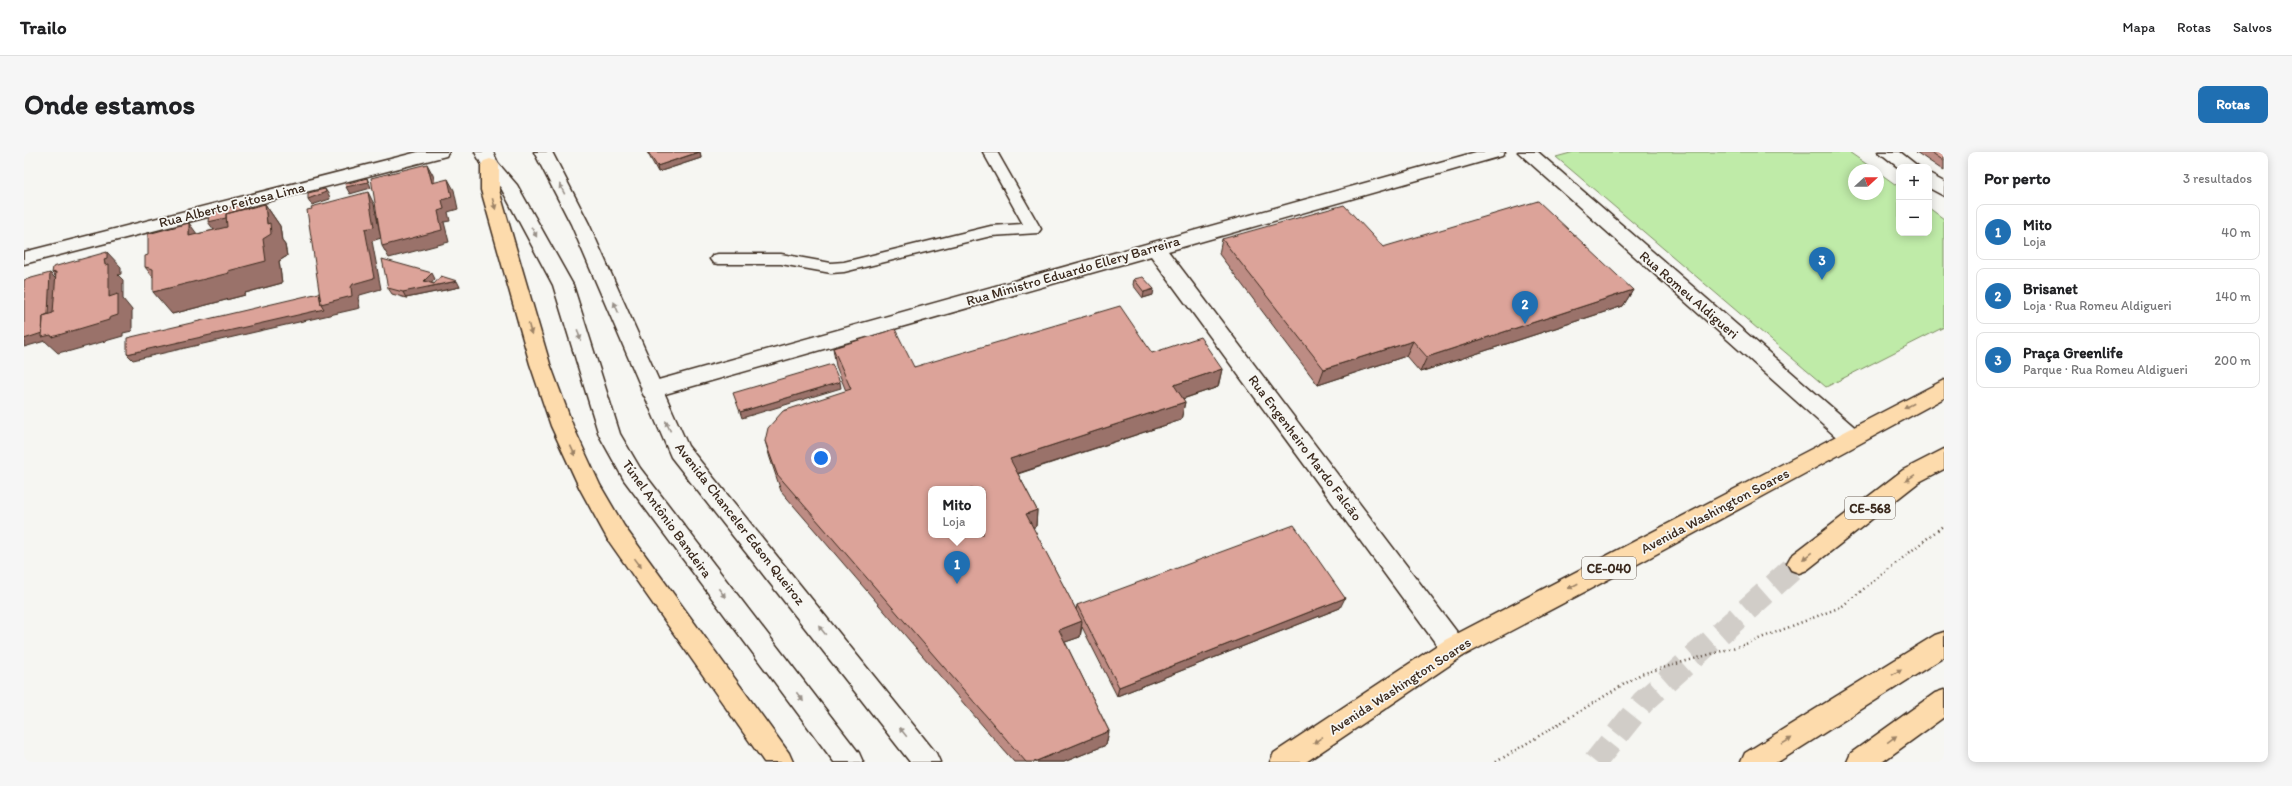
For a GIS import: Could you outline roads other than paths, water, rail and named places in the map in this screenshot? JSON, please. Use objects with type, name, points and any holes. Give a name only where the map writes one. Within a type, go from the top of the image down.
[{"type":"highway","points":[[487,159],[490,190],[540,364],[562,426],[591,489],[616,533],[780,762]]},
{"type":"highway","name":"Avenida Washington Soares","points":[[1283,762],[1454,648],[1637,553],[1944,388]]},
{"type":"highway","name":"CE-568","points":[[1799,563],[1911,476],[1944,458]]},
{"type":"highway","points":[[1754,762],[1944,643]]},
{"type":"highway","points":[[1860,762],[1944,702]]},
{"type":"street","name":"Rua Alberto Feitosa Lima","points":[[24,258],[440,152]]},
{"type":"street","name":"Avenida Chanceler Edson Queiroz","points":[[543,152],[580,224],[679,452],[927,762]]},
{"type":"street","name":"Rua Ministro Eduardo Ellery Barreira","points":[[651,390],[1496,152]]},
{"type":"street","name":"Rua Romeu Aldigueri","points":[[1527,152],[1851,437]]},
{"type":"street","points":[[1888,152],[1906,164]]},
{"type":"street","name":"Túnel Antônio Bandeira","points":[[487,159],[508,185],[563,285],[610,435],[632,474],[850,762]]},
{"type":"street","points":[[1932,182],[1944,190]]},
{"type":"street","name":"Rua Engenheiro Mardo Falcão","points":[[1155,247],[1454,648]]},
{"type":"lane","points":[[718,259],[781,259],[831,268],[844,267],[991,231],[1033,229],[990,152]]},
{"type":"tunnel","points":[[1595,762],[1643,702],[1799,563]]},
{"type":"place","name":"Praça Greenlife","points":[[1822,280]]},
{"type":"place","name":"Brisanet","points":[[1525,324]]},
{"type":"place","name":"Mito","points":[[957,584]]}]
